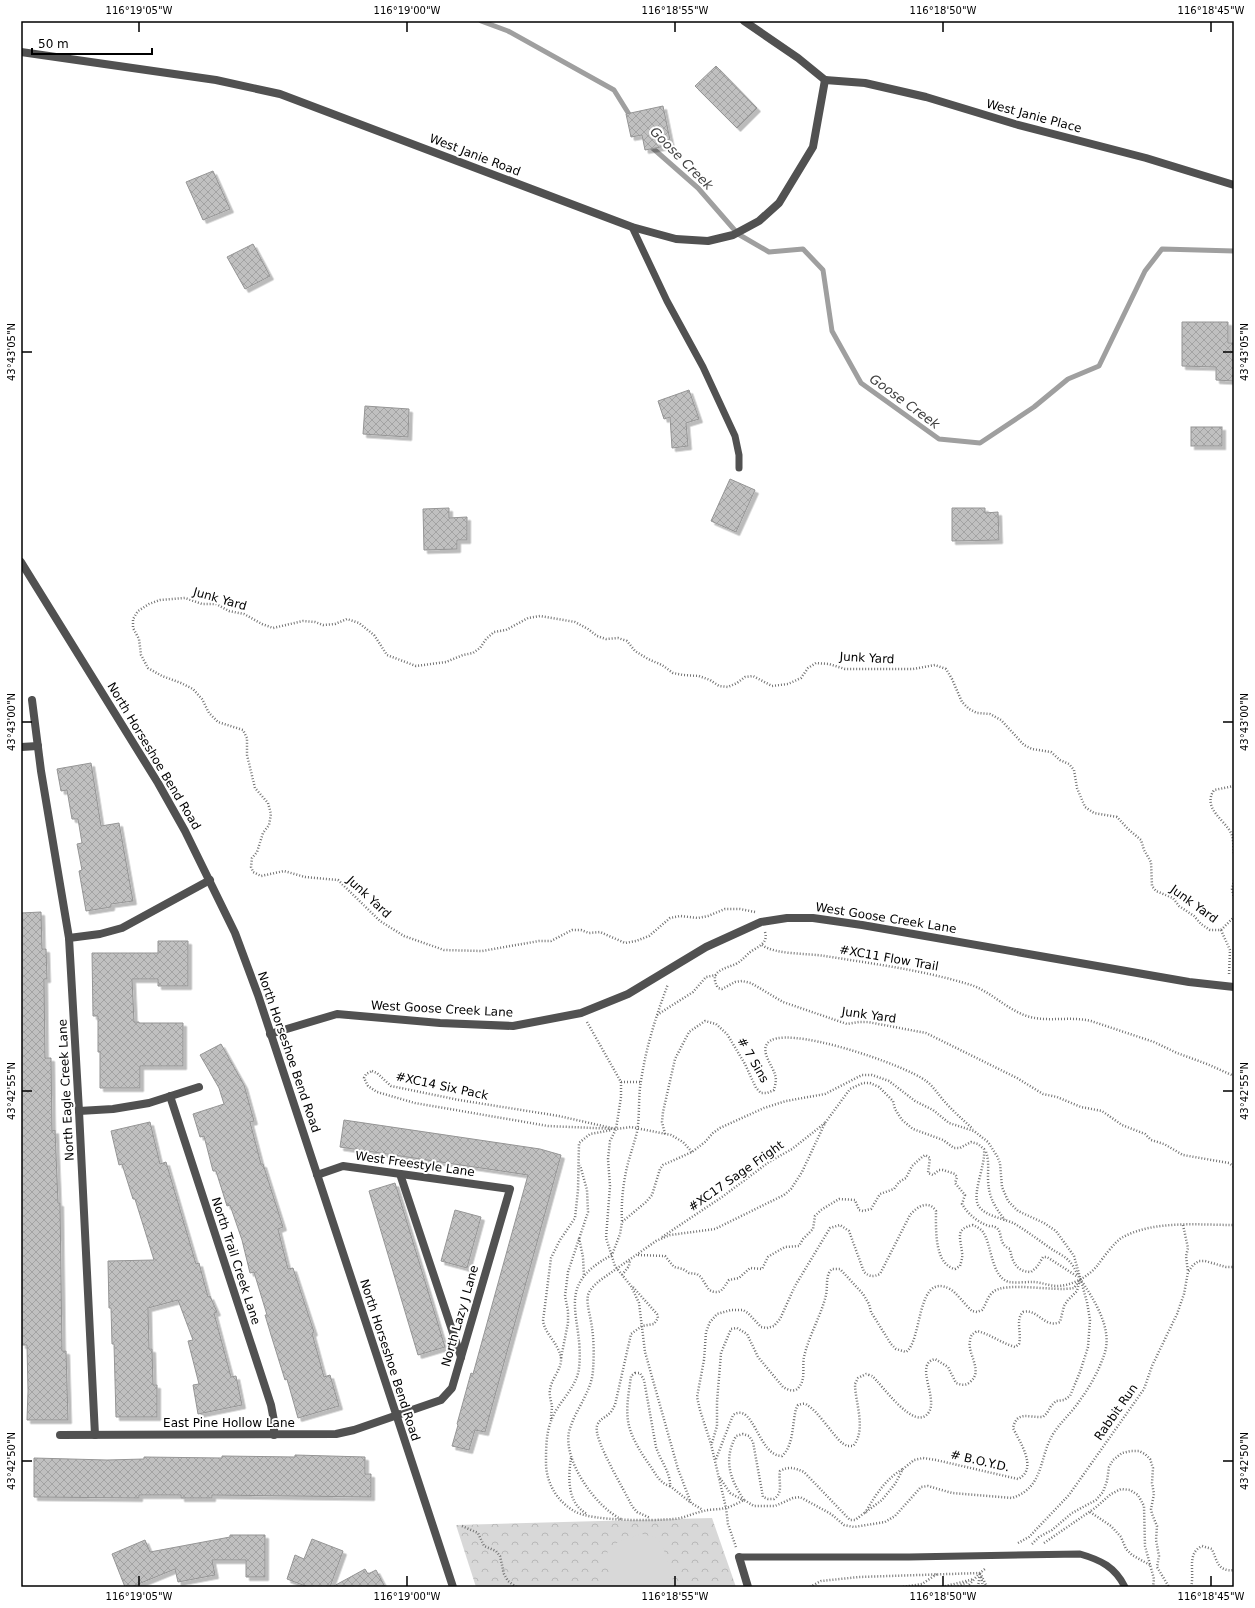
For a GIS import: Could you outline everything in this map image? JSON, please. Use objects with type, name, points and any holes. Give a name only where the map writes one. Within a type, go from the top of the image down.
[{"type":"street","points":[[744,21],[798,58],[825,80]]},
{"type":"street","name":"West Janie Road","points":[[21,52],[216,80],[280,94],[632,227],[676,239],[708,241],[732,235],[759,220],[779,203],[813,147],[825,80]]},
{"type":"street","name":"West Janie Place","points":[[825,80],[865,83],[926,97],[1015,124],[1146,158],[1234,185]]},
{"type":"street","name":"North Horseshoe Bend Road","points":[[21,562],[158,783],[185,831],[235,933],[258,995],[453,1587]]},
{"type":"street","name":"North Eagle Creek Lane","points":[[32,700],[69,938],[80,1111],[95,1435]]},
{"type":"street","points":[[21,747],[38,746]]},
{"type":"street","points":[[69,938],[100,934],[122,928],[210,880]]},
{"type":"street","name":"West Goose Creek Lane","points":[[270,1034],[337,1014],[440,1023],[513,1026],[581,1013],[628,994],[706,947],[762,922],[787,918],[813,918],[862,925],[1188,982],[1232,987]]},
{"type":"street","points":[[80,1111],[113,1110],[149,1103],[198,1087]]},
{"type":"street","name":"North Trail Creek Lane","points":[[170,1096],[270,1404],[274,1420],[274,1435]]},
{"type":"street","name":"West Freestyle Lane","points":[[317,1175],[343,1166],[510,1189]]},
{"type":"street","points":[[400,1174],[461,1357]]},
{"type":"street","name":"North Lazy J Lane","points":[[396,1416],[441,1400],[452,1388],[510,1189]]},
{"type":"street","name":"East Pine Hollow Lane","points":[[60,1435],[336,1434],[354,1430],[396,1416]]},
{"type":"street","points":[[739,1557],[748,1587]]},
{"type":"lane","points":[[632,227],[668,301],[703,367],[735,436],[740,468]]},
{"type":"lane","points":[[739,1557],[908,1557],[1080,1554],[1096,1558],[1106,1564],[1120,1577],[1125,1587]]},
{"type":"path","name":"Junk Yard","points":[[762,922],[757,912],[740,909],[725,909],[708,916],[698,918],[680,916],[670,918],[649,936],[625,943],[600,932],[589,933],[581,930],[572,930],[550,941],[539,941],[482,951],[444,950],[404,936],[380,921],[338,880],[305,877],[284,871],[261,876],[253,872],[251,867],[252,858],[257,852],[263,833],[269,824],[270,814],[268,803],[255,788],[247,755],[247,738],[243,730],[218,722],[209,713],[202,699],[193,689],[162,676],[148,668],[141,655],[138,639],[133,628],[133,619],[138,611],[149,604],[160,600],[185,598],[202,604],[216,604],[229,611],[244,614],[273,628],[303,621],[315,622],[323,625],[335,624],[347,619],[359,623],[374,635],[388,655],[416,666],[446,662],[462,655],[473,653],[480,648],[486,638],[494,632],[506,630],[528,618],[540,616],[575,622],[597,636],[606,639],[618,638],[627,641],[635,650],[673,673],[699,676],[710,680],[719,686],[728,687],[745,677],[753,676],[772,686],[788,684],[801,678],[808,668],[816,663],[829,664],[845,669],[913,669],[935,665],[946,669],[962,702],[968,709],[977,713],[990,714],[1001,720],[1024,745],[1032,749],[1051,752],[1060,760],[1069,764],[1074,770],[1077,788],[1086,807],[1094,812],[1117,816],[1128,829],[1141,840],[1144,850],[1152,862],[1152,886],[1156,890],[1173,898],[1179,906],[1194,916],[1201,924],[1210,930],[1221,930],[1234,917]]},
{"type":"path","points":[[1234,786],[1214,790],[1211,795],[1210,803],[1214,812],[1231,832],[1234,855]]},
{"type":"path","points":[[1234,880],[1232,889],[1234,898]]},
{"type":"path","name":"Junk Yard","points":[[1221,930],[1230,950],[1232,987]]},
{"type":"path","name":"#XC11 Flow Trail","points":[[716,975],[721,969],[735,964],[743,959],[748,953],[762,945],[770,950],[820,955],[923,972],[980,989],[1013,1009],[1030,1017],[1044,1019],[1081,1019],[1091,1021],[1154,1042],[1234,1076]]},
{"type":"path","points":[[551,1420],[576,1380],[579,1369],[580,1349],[575,1299],[577,1291],[584,1276],[597,1263],[612,1255],[620,1234],[622,1222],[621,1209],[627,1166],[637,1128],[641,1082],[646,1050],[656,1015],[675,966]]},
{"type":"path","points":[[656,1015],[693,992],[706,977],[716,975]]},
{"type":"path","name":"Junk Yard","points":[[716,975],[715,984],[718,988],[722,989],[735,982],[742,981],[751,983],[784,1002],[847,1024],[868,1022],[926,1033],[1017,1078],[1043,1094],[1057,1097],[1081,1107],[1102,1111],[1122,1125],[1145,1134],[1151,1140],[1164,1144],[1183,1155],[1229,1163],[1234,1167]]},
{"type":"path","points":[[581,1013],[621,1082],[621,1097],[616,1129],[610,1141],[608,1159],[610,1186],[606,1238],[615,1266],[657,1314],[658,1318],[654,1324],[642,1326],[631,1334],[615,1405],[609,1414],[601,1419],[597,1430],[601,1447],[632,1506],[637,1512],[651,1519]]},
{"type":"path","name":"# 7 Sins","points":[[665,1134],[662,1122],[663,1112],[675,1059],[690,1032],[706,1021],[716,1024],[727,1034],[745,1064],[756,1088],[762,1093],[767,1093],[774,1090],[776,1082],[766,1049],[767,1043],[774,1038],[814,1040],[876,1058],[911,1071],[926,1081],[974,1131]]},
{"type":"path","name":"#XC14 Six Pack","points":[[372,1071],[391,1086],[459,1100],[559,1116],[616,1129],[548,1126],[415,1103],[377,1092],[368,1086],[364,1078],[366,1074],[372,1071]]},
{"type":"path","points":[[622,1222],[652,1195],[660,1169],[663,1165],[692,1152],[706,1142],[713,1133],[720,1128],[786,1101],[825,1094],[854,1078],[862,1075],[872,1075],[889,1081],[916,1101],[933,1110],[949,1123],[974,1131],[988,1142],[998,1156],[1002,1187],[1008,1201],[1018,1211],[1044,1223],[1056,1231],[1074,1256],[1080,1279],[1077,1292],[1064,1306],[1060,1322],[1055,1324],[1048,1323],[1031,1311],[1023,1312],[1020,1315],[1018,1324],[1021,1337],[1019,1344],[1015,1346],[1005,1344],[986,1333],[977,1331],[971,1335],[969,1342],[975,1365],[975,1376],[970,1383],[962,1385],[956,1383],[948,1367],[935,1358],[927,1363],[925,1370],[929,1384],[931,1403],[930,1411],[926,1416],[912,1416],[888,1395],[872,1376],[866,1374],[862,1376],[855,1384],[859,1424],[858,1440],[853,1446],[847,1446],[842,1443],[807,1404],[798,1404],[789,1446],[787,1451],[782,1456],[777,1456],[771,1451],[755,1430],[747,1415],[742,1412],[737,1412],[732,1415],[715,1460]]},
{"type":"path","points":[[621,1082],[641,1082]]},
{"type":"path","name":"#XC17 Sage Fright","points":[[656,1241],[670,1235],[715,1229],[784,1195],[791,1189],[802,1172],[825,1123],[850,1089],[863,1083],[870,1083],[879,1087],[893,1102],[895,1109],[902,1120],[913,1129],[943,1140],[954,1148],[960,1148],[971,1142],[978,1144],[984,1149]]},
{"type":"path","name":"#XC17 Sage Fright","points":[[621,1519],[612,1514],[598,1502],[584,1482],[571,1457],[569,1446],[569,1433],[577,1412],[589,1388],[593,1372],[592,1328],[588,1296],[591,1288],[637,1254],[722,1197],[769,1162],[792,1149],[825,1123]]},
{"type":"path","points":[[561,1359],[555,1345],[544,1327],[543,1321],[551,1258],[560,1240],[575,1218],[580,1162],[579,1143],[590,1134],[631,1127],[671,1135],[683,1142],[692,1152]]},
{"type":"path","points":[[984,1149],[988,1160],[988,1182],[991,1199],[1006,1220]]},
{"type":"path","points":[[719,1476],[730,1493],[754,1506],[775,1506],[793,1498],[800,1497],[831,1514],[844,1524],[854,1527],[885,1522],[895,1516],[921,1487],[928,1486],[952,1493],[998,1498],[1012,1498],[1021,1495],[1029,1489],[1038,1477],[1046,1447],[1055,1432],[1081,1400],[1104,1355],[1107,1346],[1104,1325],[1097,1305],[1070,1261],[1014,1223],[986,1213],[979,1207],[976,1201],[985,1157],[984,1149]]},
{"type":"path","points":[[637,1254],[665,1256],[674,1267],[684,1269],[688,1273],[697,1274],[704,1280],[709,1290],[718,1293],[722,1291],[729,1280],[739,1278],[750,1268],[762,1269],[768,1257],[785,1247],[799,1246],[803,1238],[813,1230],[815,1216],[817,1213],[839,1199],[855,1200],[859,1210],[863,1211],[871,1209],[880,1194],[894,1189],[899,1182],[906,1178],[912,1166],[925,1155],[930,1158],[928,1172],[930,1175],[933,1175],[939,1170],[955,1174],[957,1177],[955,1183],[965,1195],[962,1204],[966,1210],[982,1223],[995,1227],[1000,1231],[1001,1242],[1005,1247],[1010,1249],[1016,1267],[1022,1272],[1031,1272],[1037,1267],[1043,1257],[1048,1257],[1080,1279]]},
{"type":"path","points":[[580,1162],[587,1190],[588,1212],[568,1272],[565,1296],[568,1311],[568,1323],[560,1366],[552,1381],[549,1392],[552,1407],[547,1439],[546,1465],[550,1485],[558,1498],[577,1513],[589,1516],[621,1519],[673,1520],[703,1511],[726,1508],[744,1500]]},
{"type":"path","points":[[739,1557],[728,1524],[712,1444],[697,1397],[704,1360],[706,1332],[710,1322],[717,1314],[731,1310],[743,1310],[748,1313],[761,1327],[767,1328],[774,1326],[780,1319],[795,1286],[830,1228],[840,1226],[849,1231],[864,1272],[869,1276],[875,1276],[880,1274],[910,1215],[921,1205],[928,1205],[933,1207],[936,1211],[937,1244],[945,1264],[950,1268],[955,1269],[960,1266],[963,1254],[960,1241],[961,1230],[965,1227],[973,1226],[979,1228],[984,1233],[990,1257],[1001,1277],[1009,1282],[1042,1283],[1056,1286],[1068,1285],[1080,1279],[1096,1266],[1103,1256],[1122,1238],[1153,1226],[1234,1225]]},
{"type":"path","name":"Rabbit Run","points":[[967,1587],[1004,1551],[1029,1537],[1069,1495],[1144,1389],[1152,1366],[1180,1307],[1184,1294],[1188,1272],[1186,1256],[1188,1248],[1183,1226]]},
{"type":"path","points":[[579,1237],[583,1257],[584,1276]]},
{"type":"path","name":"#XC17 Sage Fright","points":[[622,1275],[629,1266],[630,1260]]},
{"type":"path","points":[[1188,1272],[1193,1265],[1199,1261],[1205,1261],[1226,1267],[1234,1267]]},
{"type":"path","points":[[712,1444],[717,1426],[717,1402],[721,1354],[731,1329],[737,1328],[747,1334],[758,1357],[783,1387],[788,1390],[798,1388],[803,1379],[805,1352],[824,1302],[828,1286],[828,1275],[832,1269],[840,1269],[863,1294],[869,1304],[871,1312],[891,1344],[896,1350],[906,1352],[910,1350],[924,1300],[931,1289],[938,1287],[950,1289],[972,1311],[977,1312],[982,1310],[990,1295],[1000,1288],[1014,1287],[1065,1290],[1074,1288],[1080,1279]]},
{"type":"path","name":"# B.O.Y.D.","points":[[863,1515],[882,1500],[895,1484],[904,1469],[914,1460],[923,1458],[1018,1479],[1022,1477],[1026,1470],[1027,1460],[1025,1451],[1013,1428],[1015,1420],[1019,1417],[1026,1416],[1043,1417],[1056,1401],[1064,1400],[1070,1396],[1088,1347],[1090,1320],[1087,1302],[1080,1279]]},
{"type":"path","points":[[631,1286],[639,1303],[645,1352],[678,1469],[691,1503]]},
{"type":"path","points":[[670,1486],[671,1478],[659,1456],[656,1447],[644,1380],[640,1373],[635,1373],[631,1376],[628,1414],[629,1426],[637,1447],[655,1474],[665,1485],[670,1486],[703,1511]]},
{"type":"path","points":[[744,1500],[734,1484],[729,1469],[731,1444],[736,1436],[743,1434],[749,1436],[753,1442],[763,1497],[774,1499],[779,1496],[781,1488],[779,1477],[780,1471],[787,1468],[796,1468],[804,1472],[850,1520],[855,1520],[863,1515]]},
{"type":"path","points":[[1022,1555],[1039,1537],[1052,1530],[1072,1513],[1096,1500],[1103,1492],[1107,1481],[1109,1467],[1113,1460],[1122,1454],[1131,1451],[1139,1451],[1150,1459],[1153,1468],[1152,1482],[1154,1494],[1151,1509],[1157,1526],[1156,1540],[1159,1556],[1157,1567],[1170,1587]]},
{"type":"path","points":[[571,1457],[569,1473],[570,1488],[574,1502],[580,1511],[589,1516]]},
{"type":"path","name":"# B.O.Y.D.","points":[[863,1515],[884,1484],[893,1474],[904,1469]]},
{"type":"path","points":[[1038,1555],[1045,1542],[1090,1512],[1111,1494],[1121,1489],[1130,1490],[1138,1495],[1144,1506],[1145,1546],[1154,1579],[1153,1587]]},
{"type":"path","points":[[1090,1512],[1111,1526],[1121,1537],[1126,1549],[1132,1555],[1151,1565]]},
{"type":"path","points":[[462,1526],[478,1533],[484,1546],[496,1551],[500,1556],[504,1574],[508,1582],[516,1587]]},
{"type":"path","points":[[1191,1587],[1194,1551],[1202,1546],[1212,1549],[1220,1568],[1225,1570],[1234,1570]]},
{"type":"path","points":[[810,1587],[821,1581],[838,1579],[980,1573]]},
{"type":"path","points":[[980,1573],[985,1587]]},
{"type":"path","points":[[978,1587],[980,1573]]},
{"type":"path","points":[[980,1573],[985,1587]]},
{"type":"path","points":[[903,1587],[922,1584],[938,1574]]},
{"type":"path","points":[[942,1587],[974,1579]]},
{"type":"path","points":[[955,1587],[974,1579]]},
{"type":"green space","points":[[712,1518],[736,1587],[476,1587],[456,1525]]},
{"type":"green space","points":[[642,1534],[657,1538],[662,1544],[675,1587],[613,1587],[607,1564],[608,1550],[612,1545]]},
{"type":"building","points":[[716,66],[757,108],[737,128],[695,86]]},
{"type":"building","points":[[663,106],[671,145],[645,150],[642,135],[631,137],[626,114]]},
{"type":"building","points":[[213,171],[230,209],[203,220],[186,182]]},
{"type":"building","points":[[253,244],[270,276],[245,289],[227,257]]},
{"type":"building","points":[[1182,322],[1228,322],[1228,343],[1234,343],[1234,381],[1216,380],[1216,367],[1182,366]]},
{"type":"building","points":[[689,390],[699,419],[686,423],[688,446],[672,448],[670,417],[664,419],[658,401]]},
{"type":"building","points":[[365,406],[409,409],[408,437],[363,434]]},
{"type":"building","points":[[1191,427],[1222,427],[1222,446],[1191,446]]},
{"type":"building","points":[[730,479],[755,490],[736,532],[711,521]]},
{"type":"building","points":[[449,508],[449,518],[467,517],[467,540],[457,540],[457,549],[424,550],[423,509]]},
{"type":"building","points":[[952,508],[985,508],[985,513],[998,512],[999,540],[952,541]]},
{"type":"building","points":[[91,763],[101,826],[119,823],[133,901],[111,904],[111,907],[86,911],[79,871],[82,870],[77,844],[82,843],[78,819],[72,819],[67,790],[61,791],[57,769]]},
{"type":"building","points":[[41,912],[42,949],[46,949],[47,979],[44,979],[45,1058],[51,1058],[52,1131],[55,1130],[58,1203],[60,1203],[62,1351],[66,1351],[68,1420],[27,1420],[27,1345],[22,1345],[21,913]]},
{"type":"building","points":[[158,941],[188,941],[188,986],[158,986],[158,979],[132,979],[134,1022],[183,1023],[183,1066],[140,1066],[140,1088],[100,1088],[98,1016],[93,1016],[92,953],[158,953]]},
{"type":"building","points":[[221,1044],[244,1085],[254,1121],[250,1122],[261,1164],[263,1164],[283,1227],[278,1229],[288,1269],[293,1268],[314,1332],[312,1333],[324,1377],[330,1375],[339,1406],[298,1418],[287,1379],[285,1380],[271,1335],[265,1315],[267,1315],[254,1272],[250,1273],[242,1240],[230,1205],[227,1206],[216,1171],[213,1171],[204,1136],[200,1137],[193,1114],[224,1104],[219,1088],[200,1055]]},
{"type":"building","points":[[344,1120],[540,1149],[561,1155],[485,1432],[475,1430],[469,1450],[452,1446],[471,1373],[473,1374],[528,1175],[340,1147]]},
{"type":"building","points":[[150,1122],[160,1164],[166,1162],[196,1264],[199,1263],[208,1297],[210,1296],[217,1312],[214,1313],[231,1377],[236,1376],[242,1405],[198,1414],[193,1385],[199,1384],[188,1341],[193,1340],[178,1300],[148,1308],[149,1349],[152,1349],[153,1385],[157,1385],[157,1417],[116,1417],[114,1344],[112,1344],[111,1308],[109,1308],[108,1261],[154,1260],[135,1199],[133,1199],[122,1164],[119,1165],[111,1131]]},
{"type":"building","points":[[395,1183],[445,1347],[418,1355],[369,1191]]},
{"type":"building","points":[[455,1210],[481,1217],[467,1268],[441,1261]]},
{"type":"building","points":[[295,1455],[365,1457],[365,1474],[371,1474],[371,1497],[212,1495],[212,1498],[181,1498],[181,1495],[139,1495],[139,1498],[34,1497],[34,1458],[107,1460],[144,1459],[144,1457],[222,1458],[222,1456],[295,1457]]},
{"type":"building","points":[[230,1535],[265,1535],[265,1577],[246,1577],[246,1560],[212,1560],[215,1575],[178,1582],[175,1569],[131,1587],[125,1587],[112,1554],[145,1540],[150,1552],[230,1537]]},
{"type":"building","points":[[312,1539],[343,1551],[330,1587],[308,1587],[287,1579],[295,1555],[304,1559]]},
{"type":"building","points":[[365,1569],[368,1574],[376,1570],[385,1587],[332,1587]]},
{"type":"waterway","name":"Goose Creek","points":[[481,21],[508,31],[614,90],[632,119]]},
{"type":"waterway","name":"Goose Creek","points":[[648,144],[698,188],[738,234],[769,252],[803,249],[823,270],[832,331],[861,383],[939,439],[980,443],[1034,407],[1068,379],[1099,366],[1145,271],[1162,249],[1234,251]]}]
